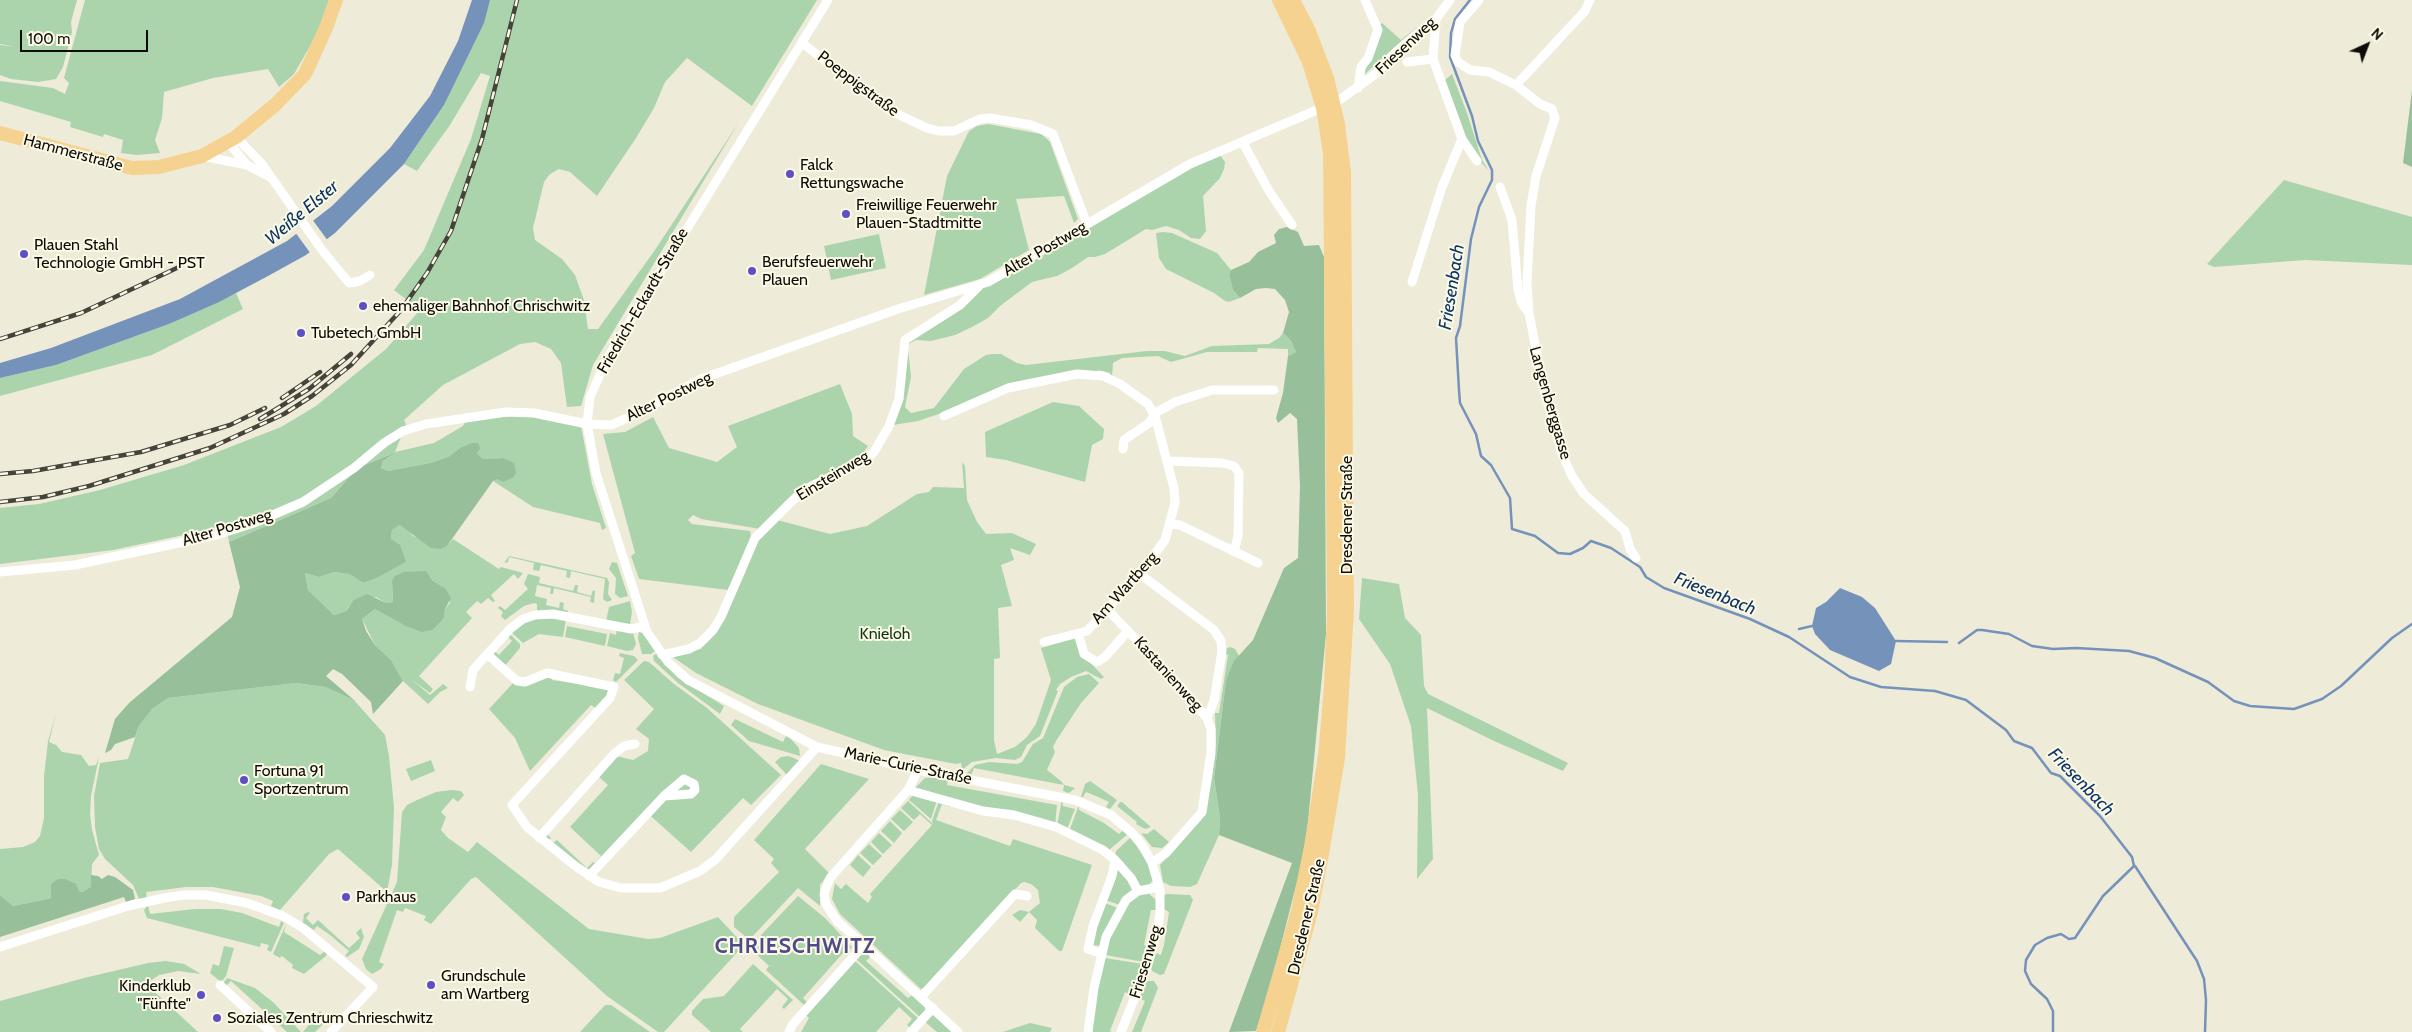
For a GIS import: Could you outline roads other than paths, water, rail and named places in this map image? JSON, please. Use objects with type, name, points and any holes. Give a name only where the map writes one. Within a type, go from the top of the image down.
[{"type":"main road","name":"Hammerstraße","points":[[0,133],[132,168],[159,168],[202,156],[236,137],[275,105],[305,74],[326,28],[336,0]]},
{"type":"main road","points":[[1280,0],[1322,82]]},
{"type":"main road","points":[[1263,1032],[1296,919],[1311,847],[1325,756],[1331,687],[1334,610],[1332,126],[1309,31],[1293,0]]},
{"type":"main road","name":"Dresdener Straße","points":[[1278,1032],[1311,912],[1338,758],[1344,688],[1347,610],[1344,172],[1332,126]]},
{"type":"street","name":"Friedrich-Eckardt-Straße","points":[[646,629],[596,472],[587,424],[590,397],[608,357],[828,0]]},
{"type":"street","name":"Friesenweg","points":[[1358,88],[1361,67],[1368,58],[1378,30],[1365,0]]},
{"type":"street","name":"Friesenweg","points":[[1318,111],[1358,88],[1396,52],[1436,19],[1450,0]]},
{"type":"street","name":"Langenberggasse","points":[[1479,0],[1460,22],[1455,56],[1458,62],[1470,70],[1488,72],[1516,85],[1540,104],[1552,109],[1555,118],[1536,176],[1531,206],[1527,282],[1529,314],[1543,386],[1562,454],[1572,476],[1584,494],[1625,531],[1630,549],[1636,558]]},
{"type":"street","points":[[1516,85],[1585,11],[1590,0]]},
{"type":"street","points":[[1436,19],[1433,58],[1462,139],[1477,161]]},
{"type":"street","name":"Poeppigstraße","points":[[802,43],[891,111],[928,128],[939,131],[954,130],[980,119],[990,118],[1031,125],[1053,134],[1087,224]]},
{"type":"street","points":[[1407,62],[1433,58]]},
{"type":"street","name":"Alter Postweg","points":[[0,572],[75,565],[216,535],[254,523],[303,502],[354,468],[384,443],[403,431],[426,424],[506,412],[534,413],[578,420],[587,424],[611,425],[701,379],[898,309],[981,284],[1190,164],[1214,152],[1243,143],[1318,111]]},
{"type":"street","points":[[236,137],[233,148],[247,165]]},
{"type":"street","points":[[236,137],[262,164],[302,223],[349,283],[360,281],[370,275]]},
{"type":"street","points":[[1412,282],[1442,187],[1462,139]]},
{"type":"street","points":[[1243,143],[1255,167],[1292,225]]},
{"type":"street","points":[[202,156],[247,165],[270,178]]},
{"type":"street","name":"Langenberggasse","points":[[1500,187],[1512,220],[1518,290],[1522,304],[1529,314]]},
{"type":"street","name":"Einsteinweg","points":[[662,655],[689,649],[700,643],[713,630],[721,617],[755,538],[791,502],[808,488],[865,460],[874,452],[889,426],[899,399],[905,340],[960,305],[981,284]]},
{"type":"street","name":"Am Wartberg","points":[[944,416],[1008,388],[1077,374],[1103,376],[1120,384],[1148,404],[1155,416],[1169,461],[1174,496],[1170,524],[1156,554],[1087,631],[1044,642]]},
{"type":"street","points":[[1123,449],[1124,440],[1175,402],[1212,390],[1274,390]]},
{"type":"street","points":[[1169,461],[1222,463],[1234,466],[1239,473],[1238,536],[1234,552]]},
{"type":"street","points":[[1170,524],[1180,525],[1258,563]]},
{"type":"street","name":"Kastanienweg","points":[[1140,574],[1214,630],[1221,641],[1222,651],[1214,701],[1208,718]]},
{"type":"street","name":"Kastanienweg","points":[[1107,609],[1208,718],[1211,729],[1211,753],[1202,812],[1166,853],[1152,863]]},
{"type":"street","points":[[470,688],[473,670],[487,654],[514,626],[535,615],[553,614],[631,629],[646,629]]},
{"type":"street","name":"Marie-Curie-Straße","points":[[646,629],[662,655],[677,671],[701,689],[817,747],[918,770],[1062,796],[1088,804],[1111,815],[1126,827],[1143,846],[1152,863],[1159,888]]},
{"type":"street","name":"Kastanienweg","points":[[1078,633],[1084,654],[1097,662],[1105,657],[1128,631]]},
{"type":"street","points":[[487,654],[517,681],[525,682],[547,673],[614,687],[610,698],[512,805],[526,827],[599,882],[621,888],[644,889],[664,887],[700,872],[715,860],[817,747]]},
{"type":"street","points":[[539,838],[614,754],[624,746],[635,744]]},
{"type":"street","points":[[918,770],[908,790],[837,868],[826,887],[826,904],[830,913],[958,1032]]},
{"type":"street","points":[[908,790],[983,811],[1014,816],[1056,827],[1092,843],[1115,860],[1131,878],[1138,891]]},
{"type":"street","points":[[589,876],[664,796]]},
{"type":"street","points":[[1102,954],[1088,949],[1093,926],[1112,876],[1115,860]]},
{"type":"street","points":[[1088,1032],[1094,988],[1106,937],[1126,900],[1138,891],[1159,888]]},
{"type":"street","name":"Friesenweg","points":[[1121,1032],[1148,964],[1158,929],[1159,888]]},
{"type":"street","points":[[921,997],[1015,894],[1027,896]]},
{"type":"street","points":[[0,946],[128,906],[184,895],[206,895],[247,903],[283,916],[324,944],[373,987],[331,1032]]},
{"type":"street","points":[[790,1032],[793,1024],[864,945]]},
{"type":"street","points":[[220,985],[271,1032]]},
{"type":"street","points":[[911,1032],[933,1008]]},
{"type":"water","points":[[472,0],[490,0],[484,23],[444,105],[404,164],[335,233],[306,255],[268,276],[219,302],[169,324],[56,365],[0,378],[0,363],[51,348],[180,299],[287,241],[332,206],[390,148],[430,96],[458,41]]},
{"type":"water","points":[[1840,588],[1862,597],[1875,608],[1896,641],[1891,664],[1879,671],[1830,650],[1815,634],[1812,626],[1816,608],[1826,602]]},
{"type":"waterway","name":"Friesenbach","points":[[1470,0],[1455,19],[1451,33],[1450,57],[1472,116],[1478,141],[1492,170],[1492,180],[1479,207],[1471,239],[1460,326],[1456,338],[1460,403],[1476,434],[1481,456],[1491,465],[1510,498],[1512,529],[1535,536],[1558,553],[1570,554],[1583,548],[1591,541],[1611,548],[1640,567],[1646,577],[1664,588],[1750,619],[1789,637],[1850,677],[1881,687],[1935,691],[1966,700],[2006,730],[2014,741],[2032,748],[2051,773],[2060,776],[2100,816],[2132,857],[2134,866],[2103,896],[2075,938],[2069,939],[2061,934],[2047,938],[2035,945],[2026,960],[2025,971],[2031,984],[2047,999],[2053,1011],[2053,1032]]},
{"type":"waterway","points":[[1959,643],[1977,630],[1982,630],[2009,634],[2032,646],[2053,649],[2076,648],[2129,651],[2155,658],[2208,682],[2234,701],[2250,706],[2294,709],[2322,699],[2341,686],[2392,638],[2412,624]]},
{"type":"waterway","points":[[1799,629],[1812,626]]},
{"type":"waterway","points":[[1896,641],[1947,642]]},
{"type":"waterway","points":[[2135,866],[2197,961],[2204,979],[2206,1000],[2205,1032]]},
{"type":"railway","points":[[0,502],[43,497],[89,486],[210,448],[284,414],[312,396],[351,365],[401,310],[427,273],[451,231],[482,139],[517,0]]},
{"type":"railway","points":[[0,339],[81,313],[179,267]]},
{"type":"railway","points":[[260,419],[309,389],[351,354]]},
{"type":"railway","points":[[282,398],[320,372]]},
{"type":"railway","points":[[0,474],[33,471],[141,452],[230,425],[265,408]]},
{"type":"place","name":"Falck Rettungswache","points":[[790,174]]},
{"type":"place","name":"Freiwillige Feuerwehr Plauen-Stadtmitte","points":[[846,214]]},
{"type":"place","name":"Plauen Stahl Technologie GmbH - PST","points":[[24,254]]},
{"type":"place","name":"Berufsfeuerwehr Plauen","points":[[752,271]]},
{"type":"place","name":"ehemaliger Bahnhof Chrischwitz","points":[[363,306]]},
{"type":"place","name":"Tubetech GmbH","points":[[301,333]]},
{"type":"place","name":"Fortuna 91 Sportzentrum","points":[[244,780]]},
{"type":"place","name":"Parkhaus","points":[[346,897]]},
{"type":"place","name":"Grundschule am Wartberg","points":[[431,985]]},
{"type":"place","name":"Kinderklub \"Fünfte\"","points":[[201,995]]},
{"type":"place","name":"Soziales Zentrum Chrieschwitz","points":[[217,1018]]},
{"type":"district","name":"CHRIESCHWITZ","points":[[795,947]]},
{"type":"water label","name":"Weiße Elster","points":[[302,213]]},
{"type":"park label","name":"Knieloh","points":[[885,634]]}]
